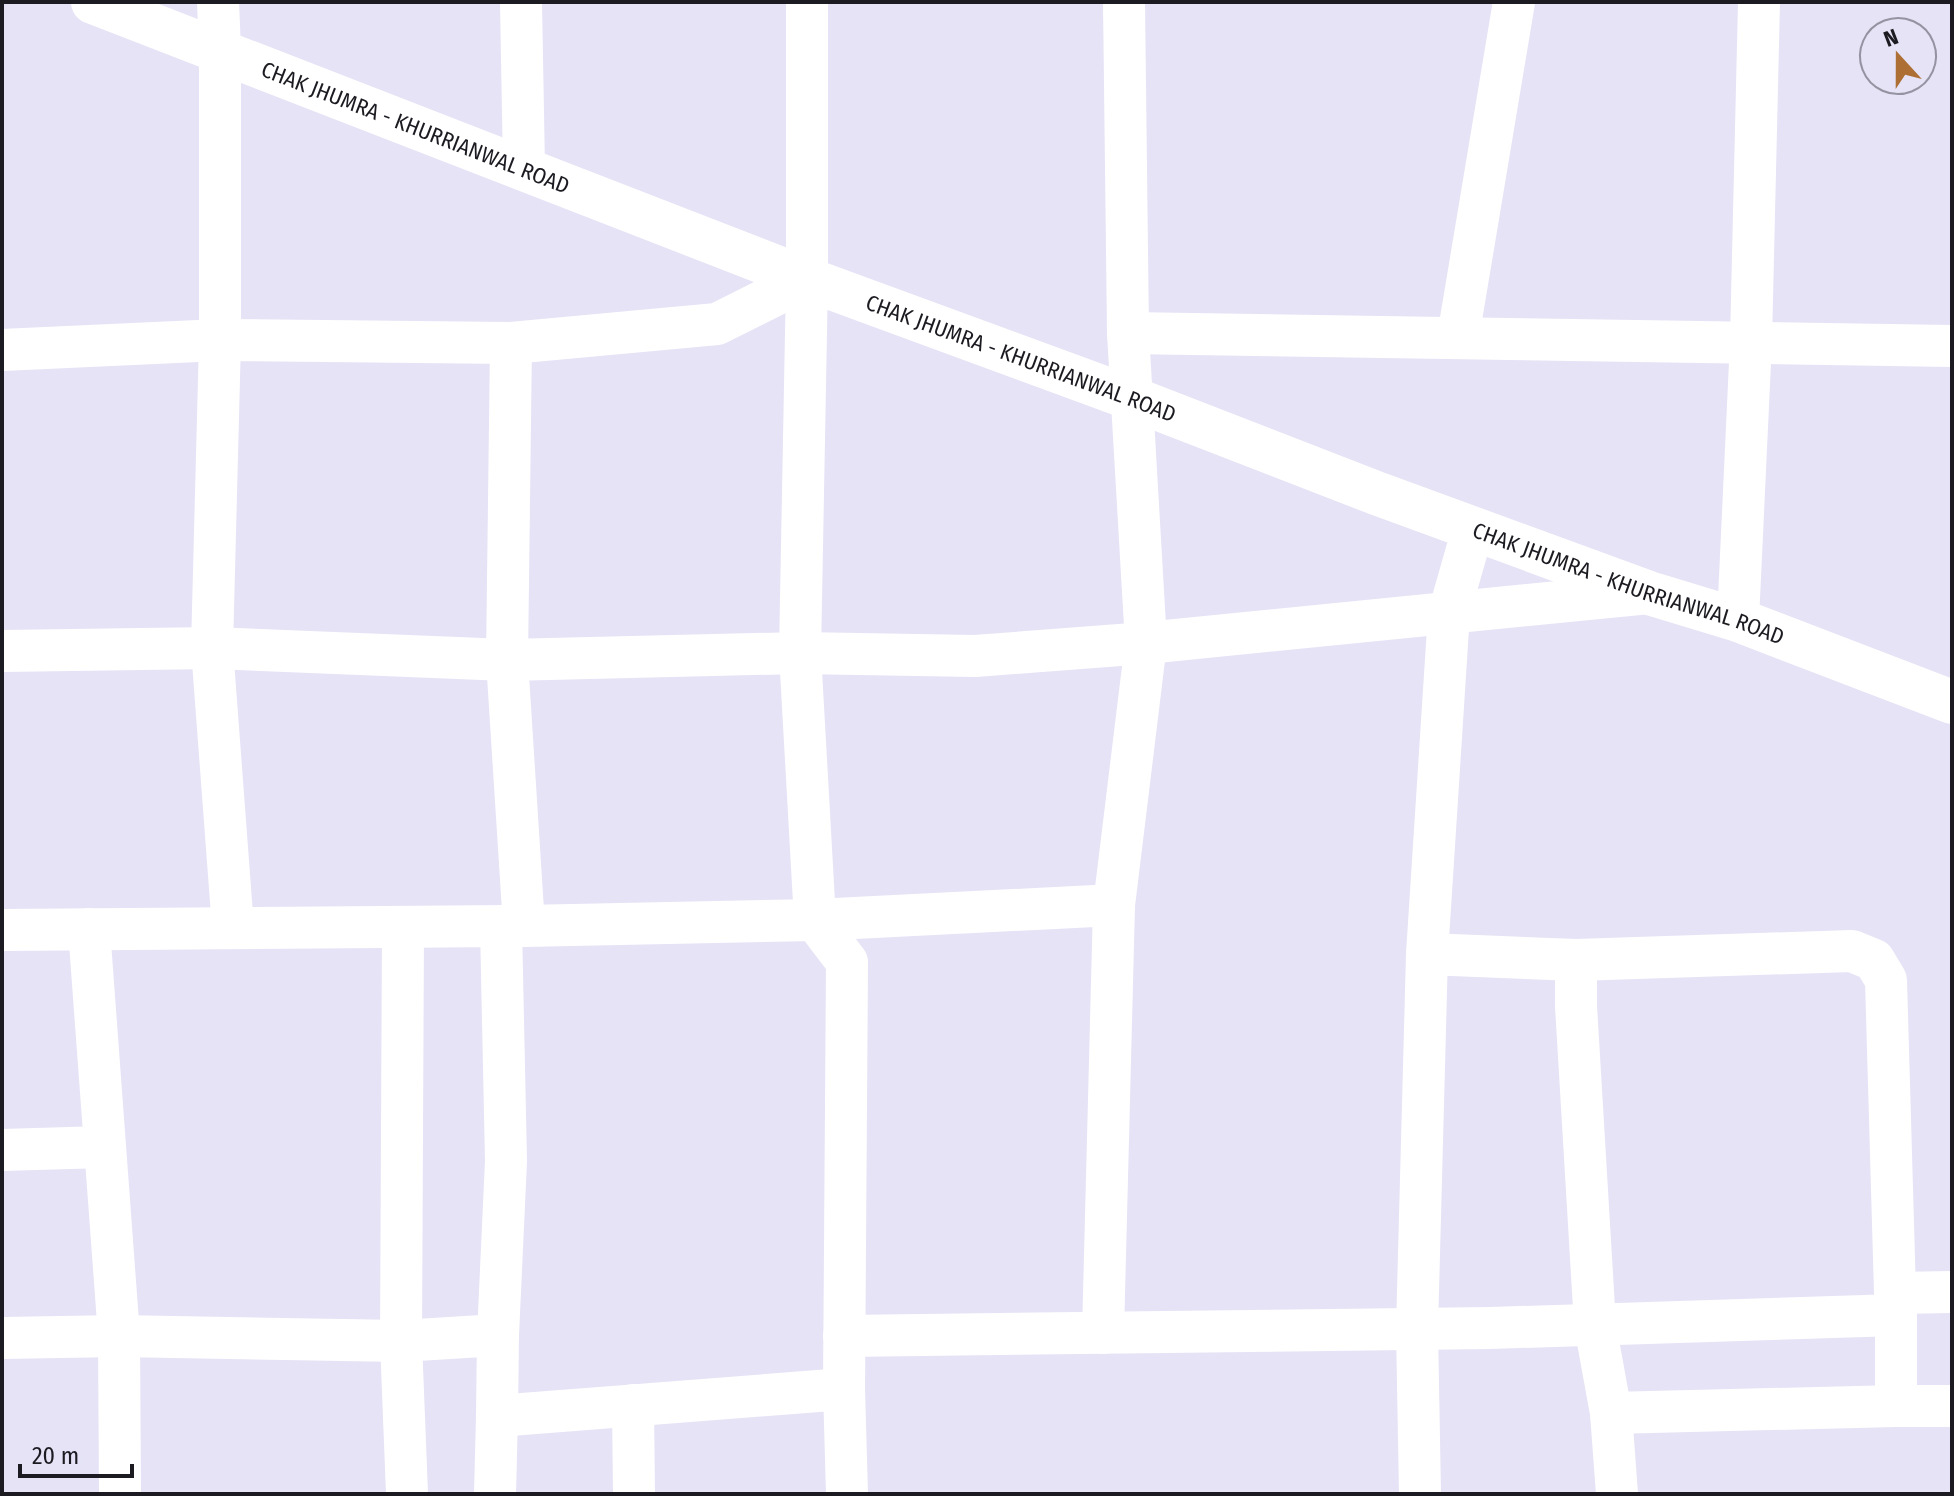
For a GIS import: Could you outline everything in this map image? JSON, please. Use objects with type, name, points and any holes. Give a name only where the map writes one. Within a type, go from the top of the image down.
[{"type":"main road","name":"CHAK JHUMRA - KHURRIANWAL ROAD","points":[[93,2],[807,279],[1131,398],[1473,529],[1649,593],[1738,620],[1952,702]]},
{"type":"street","points":[[218,2],[220,340],[212,648],[233,928]]},
{"type":"street","points":[[521,2],[524,168]]},
{"type":"street","points":[[807,2],[807,279],[800,653],[815,920],[847,962],[844,1336],[847,1494]]},
{"type":"street","points":[[1103,1333],[1114,905],[1146,643],[1128,333],[1124,2]]},
{"type":"street","points":[[1458,337],[1514,2]]},
{"type":"street","points":[[1738,620],[1751,341],[1759,2]]},
{"type":"street","points":[[2,350],[220,340],[511,343],[717,324],[807,279]]},
{"type":"street","points":[[1128,333],[1952,346]]},
{"type":"street","points":[[495,1494],[512,926],[507,660],[511,343]]},
{"type":"street","points":[[1420,1494],[1417,1329],[1427,954],[1449,613],[1473,529]]},
{"type":"street","points":[[2,651],[212,648],[507,660],[800,653],[975,656],[1146,643],[1649,593]]},
{"type":"street","points":[[2,930],[815,920],[1114,905]]},
{"type":"street","points":[[403,927],[401,1341],[407,1494]]},
{"type":"street","points":[[89,929],[119,1336],[120,1494]]},
{"type":"street","points":[[1427,954],[1576,960],[1852,951],[1874,960],[1886,980],[1896,1406]]},
{"type":"street","points":[[1576,960],[1595,1325],[1611,1413],[1617,1494]]},
{"type":"street","points":[[2,1150],[104,1147]]},
{"type":"street","points":[[844,1336],[1595,1325],[1896,1304],[1952,1292]]},
{"type":"street","points":[[2,1338],[119,1336],[401,1341],[498,1335]]},
{"type":"street","points":[[497,1416],[844,1389]]},
{"type":"street","points":[[633,1405],[634,1494]]},
{"type":"street","points":[[1611,1413],[1952,1406]]}]
